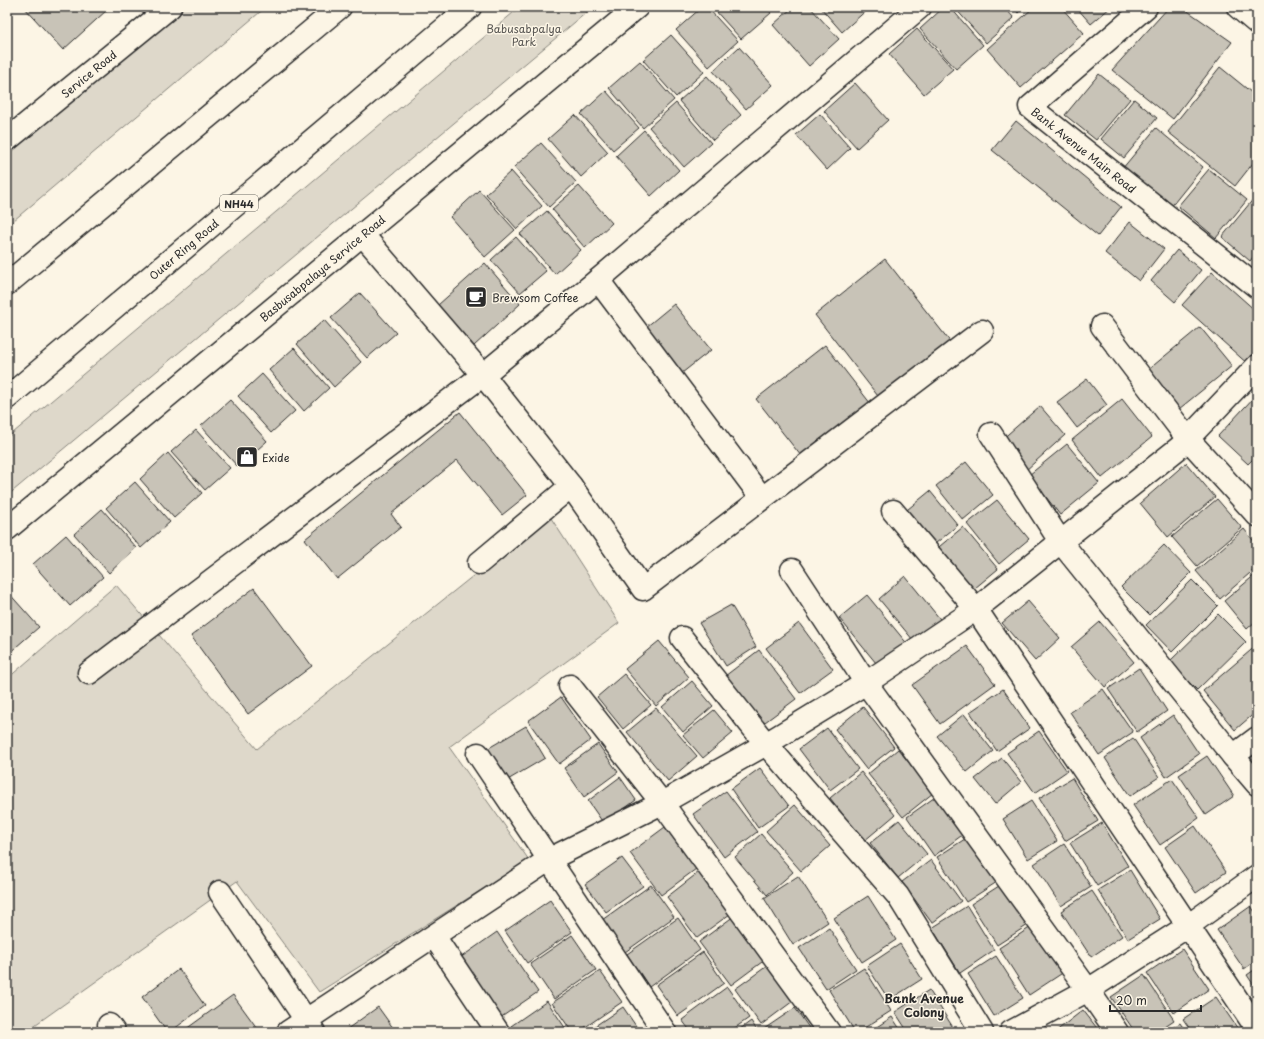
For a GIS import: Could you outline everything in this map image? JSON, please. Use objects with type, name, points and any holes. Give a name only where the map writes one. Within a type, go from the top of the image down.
[{"type":"main road","name":"Service Road","points":[[7,140],[170,7]]},
{"type":"main road","points":[[7,284],[340,7]]},
{"type":"main road","name":"Outer Ring Road","points":[[7,398],[470,7]]},
{"type":"main road","name":"Basbusabpalaya Service Road","points":[[7,529],[637,7]]},
{"type":"main road","points":[[89,673],[483,375],[598,280],[920,7]]},
{"type":"main road","name":"Bank Avenue Main Road","points":[[1146,7],[1030,107],[1257,287]]},
{"type":"main road","points":[[1238,7],[1257,23]]},
{"type":"main road","points":[[362,234],[483,375],[571,486],[643,589],[982,331]]},
{"type":"main road","points":[[598,280],[762,498]]},
{"type":"main road","points":[[1102,326],[1188,439],[1257,515]]},
{"type":"main road","points":[[220,892],[302,1028],[434,936],[550,860],[662,803],[766,744],[866,684],[976,609],[1180,447],[1257,366]]},
{"type":"main road","points":[[991,434],[1060,541],[1232,756],[1257,784]]},
{"type":"main road","points":[[479,563],[571,486]]},
{"type":"main road","points":[[893,511],[976,609],[1257,1029]]},
{"type":"main road","points":[[792,570],[866,684],[1117,1032]]},
{"type":"main road","points":[[682,638],[766,744],[898,896],[982,1032]]},
{"type":"main road","points":[[570,686],[662,803],[829,1032]]},
{"type":"main road","points":[[1232,756],[1257,738]]},
{"type":"main road","points":[[478,754],[665,1032]]},
{"type":"main road","points":[[1011,1032],[1088,990],[1188,926],[1257,876]]},
{"type":"main road","points":[[434,936],[498,1032]]},
{"type":"green space","points":[[176,7],[266,7],[7,226],[7,148]]},
{"type":"green space","name":"Babusabpalya Park","points":[[520,7],[593,7],[7,496],[7,438]]},
{"type":"green space","points":[[549,515],[619,623],[449,747],[529,860],[319,992],[237,881],[25,1032],[7,1032],[7,679],[116,585],[257,749]]},
{"type":"building","points":[[24,7],[104,7],[107,10],[63,50]]},
{"type":"building","points":[[702,7],[707,7],[738,41],[709,67],[676,30]]},
{"type":"building","points":[[712,7],[766,7],[771,13],[741,39]]},
{"type":"building","points":[[793,7],[810,7],[839,39],[809,66],[773,25]]},
{"type":"building","points":[[820,7],[870,7],[842,32]]},
{"type":"building","points":[[944,7],[950,7],[983,45],[956,69],[920,29]]},
{"type":"building","points":[[954,7],[1004,7],[1014,18],[986,43]]},
{"type":"building","points":[[1013,7],[1024,7],[1018,13]]},
{"type":"building","points":[[1034,7],[1061,7],[1084,33],[1021,88],[987,49]]},
{"type":"building","points":[[1076,7],[1111,7],[1091,24]]},
{"type":"building","points":[[1169,7],[1182,7],[1232,42],[1173,119],[1112,70]]},
{"type":"building","points":[[917,29],[953,69],[924,94],[889,54]]},
{"type":"building","points":[[671,35],[704,72],[676,97],[643,60]]},
{"type":"building","points":[[739,47],[773,85],[746,109],[713,71]]},
{"type":"building","points":[[640,61],[674,100],[643,128],[609,88]]},
{"type":"building","points":[[1220,67],[1257,97],[1257,158],[1235,186],[1168,132]]},
{"type":"building","points":[[1099,74],[1130,99],[1096,140],[1065,115]]},
{"type":"building","points":[[707,76],[741,115],[713,140],[679,101]]},
{"type":"building","points":[[855,83],[888,120],[857,148],[824,111]]},
{"type":"building","points":[[606,91],[639,128],[613,150],[581,114]]},
{"type":"building","points":[[1134,99],[1157,118],[1124,158],[1101,139]]},
{"type":"building","points":[[676,103],[711,143],[684,167],[649,127]]},
{"type":"building","points":[[820,114],[850,148],[827,170],[796,135]]},
{"type":"building","points":[[575,115],[608,152],[581,177],[548,139]]},
{"type":"building","points":[[1016,121],[1121,207],[1098,236],[992,150]]},
{"type":"building","points":[[1156,128],[1203,167],[1170,208],[1122,169]]},
{"type":"building","points":[[644,130],[679,170],[651,196],[616,156]]},
{"type":"building","points":[[541,143],[576,182],[549,207],[514,167]]},
{"type":"building","points":[[1209,169],[1247,200],[1216,238],[1178,206]]},
{"type":"building","points":[[511,171],[542,206],[517,229],[486,194]]},
{"type":"building","points":[[579,186],[612,223],[585,248],[552,209]]},
{"type":"building","points":[[479,190],[515,230],[485,257],[450,217]]},
{"type":"building","points":[[1255,197],[1257,199],[1257,252],[1250,261],[1222,237]]},
{"type":"building","points":[[547,211],[581,250],[555,274],[520,234]]},
{"type":"building","points":[[1130,222],[1164,249],[1139,281],[1105,253]]},
{"type":"building","points":[[516,237],[546,271],[520,293],[491,260]]},
{"type":"building","points":[[1177,250],[1201,270],[1175,302],[1151,281]]},
{"type":"building","points":[[885,259],[952,344],[881,400],[815,315]]},
{"type":"building","points":[[485,263],[520,304],[474,346],[438,305]]},
{"type":"building","points":[[1212,272],[1257,312],[1257,358],[1250,366],[1182,305]]},
{"type":"building","points":[[360,293],[396,333],[367,358],[331,318]]},
{"type":"building","points":[[674,304],[711,350],[682,373],[646,327]]},
{"type":"building","points":[[324,320],[361,362],[334,387],[297,344]]},
{"type":"building","points":[[1200,327],[1232,366],[1179,409],[1148,370]]},
{"type":"building","points":[[825,345],[874,408],[805,461],[756,399]]},
{"type":"building","points":[[294,348],[329,388],[304,411],[269,370]]},
{"type":"building","points":[[262,374],[295,411],[271,433],[238,396]]},
{"type":"building","points":[[1087,379],[1107,405],[1077,428],[1057,402]]},
{"type":"building","points":[[1257,394],[1257,455],[1248,464],[1218,436]]},
{"type":"building","points":[[1122,399],[1152,437],[1102,478],[1072,440]]},
{"type":"building","points":[[230,400],[267,441],[238,467],[201,426]]},
{"type":"building","points":[[1040,406],[1065,435],[1025,471],[1000,441]]},
{"type":"building","points":[[460,412],[527,495],[502,515],[457,460],[391,514],[401,527],[337,579],[305,539]]},
{"type":"building","points":[[196,430],[230,468],[205,490],[171,452]]},
{"type":"building","points":[[1067,444],[1099,483],[1060,515],[1029,475]]},
{"type":"building","points":[[168,453],[202,493],[174,518],[140,479]]},
{"type":"building","points":[[966,462],[993,495],[963,520],[936,486]]},
{"type":"building","points":[[1186,463],[1215,497],[1168,537],[1140,503]]},
{"type":"building","points":[[135,482],[170,522],[141,548],[106,508]]},
{"type":"building","points":[[930,491],[958,525],[930,548],[902,514]]},
{"type":"building","points":[[1217,499],[1242,528],[1197,566],[1172,537]]},
{"type":"building","points":[[997,500],[1029,539],[999,564],[967,524]]},
{"type":"building","points":[[102,509],[136,548],[109,573],[74,534]]},
{"type":"building","points":[[963,527],[998,569],[969,593],[934,551]]},
{"type":"building","points":[[1244,529],[1257,545],[1257,567],[1220,599],[1196,571]]},
{"type":"building","points":[[66,535],[103,577],[70,606],[33,564]]},
{"type":"building","points":[[1164,545],[1191,573],[1149,615],[1121,587]]},
{"type":"building","points":[[1257,573],[1257,620],[1247,629],[1224,601]]},
{"type":"building","points":[[905,576],[944,624],[918,646],[879,599]]},
{"type":"building","points":[[1192,580],[1218,606],[1172,652],[1146,625]]},
{"type":"building","points":[[254,588],[312,666],[248,714],[191,636]]},
{"type":"building","points":[[7,591],[39,627],[8,654],[7,653]]},
{"type":"building","points":[[867,595],[909,646],[881,669],[839,618]]},
{"type":"building","points":[[1028,601],[1060,638],[1035,661],[1002,623]]},
{"type":"building","points":[[731,605],[756,647],[726,666],[699,623]]},
{"type":"building","points":[[1218,614],[1246,642],[1197,690],[1169,662]]},
{"type":"building","points":[[1100,622],[1134,662],[1105,687],[1071,647]]},
{"type":"building","points":[[799,623],[833,669],[800,693],[766,648]]},
{"type":"building","points":[[659,641],[689,677],[656,706],[625,669]]},
{"type":"building","points":[[1257,645],[1257,711],[1235,730],[1203,691]]},
{"type":"building","points":[[967,646],[995,684],[940,724],[912,685]]},
{"type":"building","points":[[759,650],[796,699],[761,725],[725,676]]},
{"type":"building","points":[[1139,668],[1167,711],[1137,732],[1108,689]]},
{"type":"building","points":[[624,674],[651,705],[623,729],[597,697]]},
{"type":"building","points":[[692,681],[713,706],[683,732],[662,707]]},
{"type":"building","points":[[1003,689],[1030,728],[997,751],[970,712]]},
{"type":"building","points":[[1103,689],[1133,732],[1099,755],[1070,712]]},
{"type":"building","points":[[561,697],[591,740],[559,764],[528,721]]},
{"type":"building","points":[[863,707],[894,747],[866,769],[835,729]]},
{"type":"building","points":[[656,708],[697,756],[668,781],[627,732]]},
{"type":"building","points":[[714,710],[733,733],[703,758],[683,735]]},
{"type":"building","points":[[964,714],[993,751],[967,772],[937,736]]},
{"type":"building","points":[[1173,715],[1199,754],[1166,777],[1140,738]]},
{"type":"building","points":[[526,726],[545,758],[506,781],[487,749]]},
{"type":"building","points":[[827,728],[858,769],[830,790],[799,749]]},
{"type":"building","points":[[1039,731],[1067,771],[1035,793],[1007,753]]},
{"type":"building","points":[[1133,738],[1159,777],[1130,796],[1105,758]]},
{"type":"building","points":[[598,744],[618,772],[584,797],[564,768]]},
{"type":"building","points":[[898,749],[933,793],[903,817],[868,774]]},
{"type":"building","points":[[1207,756],[1234,796],[1206,815],[1179,775]]},
{"type":"building","points":[[1002,758],[1021,782],[995,804],[975,779]]},
{"type":"building","points":[[760,768],[789,806],[758,828],[731,789]]},
{"type":"building","points":[[861,772],[895,815],[864,841],[830,798]]},
{"type":"building","points":[[620,777],[636,800],[604,824],[588,801]]},
{"type":"building","points":[[1072,778],[1098,821],[1065,841],[1039,798]]},
{"type":"building","points":[[1172,779],[1199,818],[1160,845],[1133,805]]},
{"type":"building","points":[[726,791],[757,832],[724,857],[693,814]]},
{"type":"building","points":[[938,795],[965,833],[934,856],[907,817]]},
{"type":"building","points":[[1031,801],[1057,841],[1028,859],[1003,819]]},
{"type":"building","points":[[795,805],[830,846],[801,871],[766,831]]},
{"type":"building","points":[[899,820],[927,854],[898,878],[870,843]]},
{"type":"building","points":[[1102,823],[1128,866],[1097,886],[1070,843]]},
{"type":"building","points":[[1195,826],[1226,872],[1196,893],[1165,847]]},
{"type":"building","points":[[665,827],[696,869],[661,895],[630,853]]},
{"type":"building","points":[[761,834],[793,872],[767,895],[735,857]]},
{"type":"building","points":[[968,837],[997,882],[966,902],[937,857]]},
{"type":"building","points":[[1064,844],[1091,887],[1061,906],[1034,864]]},
{"type":"building","points":[[622,858],[643,886],[606,912],[585,884]]},
{"type":"building","points":[[931,860],[961,901],[932,923],[902,882]]},
{"type":"building","points":[[1130,870],[1160,919],[1128,939],[1098,890]]},
{"type":"building","points":[[699,872],[730,914],[697,938],[667,897]]},
{"type":"building","points":[[798,876],[828,922],[793,945],[764,898]]},
{"type":"building","points":[[1002,884],[1028,925],[997,945],[971,904]]},
{"type":"building","points":[[651,885],[674,917],[625,952],[602,920]]},
{"type":"building","points":[[1092,891],[1122,936],[1091,957],[1061,911]]},
{"type":"building","points":[[868,896],[896,940],[862,962],[834,918]]},
{"type":"building","points":[[550,900],[572,932],[527,963],[505,931]]},
{"type":"building","points":[[967,906],[994,950],[960,973],[932,928]]},
{"type":"building","points":[[1251,906],[1257,915],[1257,960],[1244,969],[1217,930]]},
{"type":"building","points":[[734,916],[766,959],[731,985],[699,942]]},
{"type":"building","points":[[678,918],[700,950],[649,987],[627,954]]},
{"type":"building","points":[[1034,925],[1064,972],[1029,995],[999,948]]},
{"type":"building","points":[[829,928],[856,969],[826,989],[799,948]]},
{"type":"building","points":[[497,932],[538,992],[500,1018],[460,958]]},
{"type":"building","points":[[572,935],[596,970],[554,999],[530,964]]},
{"type":"building","points":[[900,944],[922,979],[889,1000],[867,966]]},
{"type":"building","points":[[1182,949],[1209,989],[1174,1013],[1147,973]]},
{"type":"building","points":[[703,952],[724,983],[678,1016],[656,985]]},
{"type":"building","points":[[996,956],[1023,998],[994,1016],[968,974]]},
{"type":"building","points":[[767,966],[793,1001],[761,1025],[735,989]]},
{"type":"building","points":[[864,968],[891,1011],[858,1032],[855,1032],[829,990]]},
{"type":"building","points":[[1257,968],[1257,990],[1247,975]]},
{"type":"building","points":[[179,969],[205,1006],[170,1032],[167,1032],[142,997]]},
{"type":"building","points":[[600,971],[622,1002],[578,1032],[572,1032],[552,1003]]},
{"type":"building","points":[[1144,975],[1174,1020],[1156,1032],[1135,1032],[1111,997]]},
{"type":"building","points":[[727,987],[749,1018],[729,1032],[691,1032],[682,1020]]},
{"type":"building","points":[[929,990],[956,1032],[908,1032],[895,1012]]},
{"type":"building","points":[[233,995],[257,1028],[251,1032],[182,1032]]},
{"type":"building","points":[[1216,997],[1240,1032],[1192,1032],[1183,1019]]},
{"type":"building","points":[[547,1001],[568,1032],[514,1032],[511,1026]]},
{"type":"building","points":[[378,1007],[396,1032],[343,1032]]},
{"type":"building","points":[[623,1007],[640,1032],[586,1032]]},
{"type":"building","points":[[795,1008],[812,1032],[761,1031]]},
{"type":"building","points":[[1083,1010],[1100,1032],[1055,1032]]},
{"type":"building","points":[[892,1017],[902,1032],[869,1032]]},
{"type":"building","points":[[751,1021],[758,1032],[736,1032]]},
{"type":"building","points":[[1180,1023],[1186,1032],[1166,1032]]},
{"type":"place","name":"Brewsom Coffee","points":[[476,297]]},
{"type":"place","name":"Exide","points":[[247,457]]},
{"type":"district","name":"Bank Avenue Colony","points":[[924,1005]]}]
